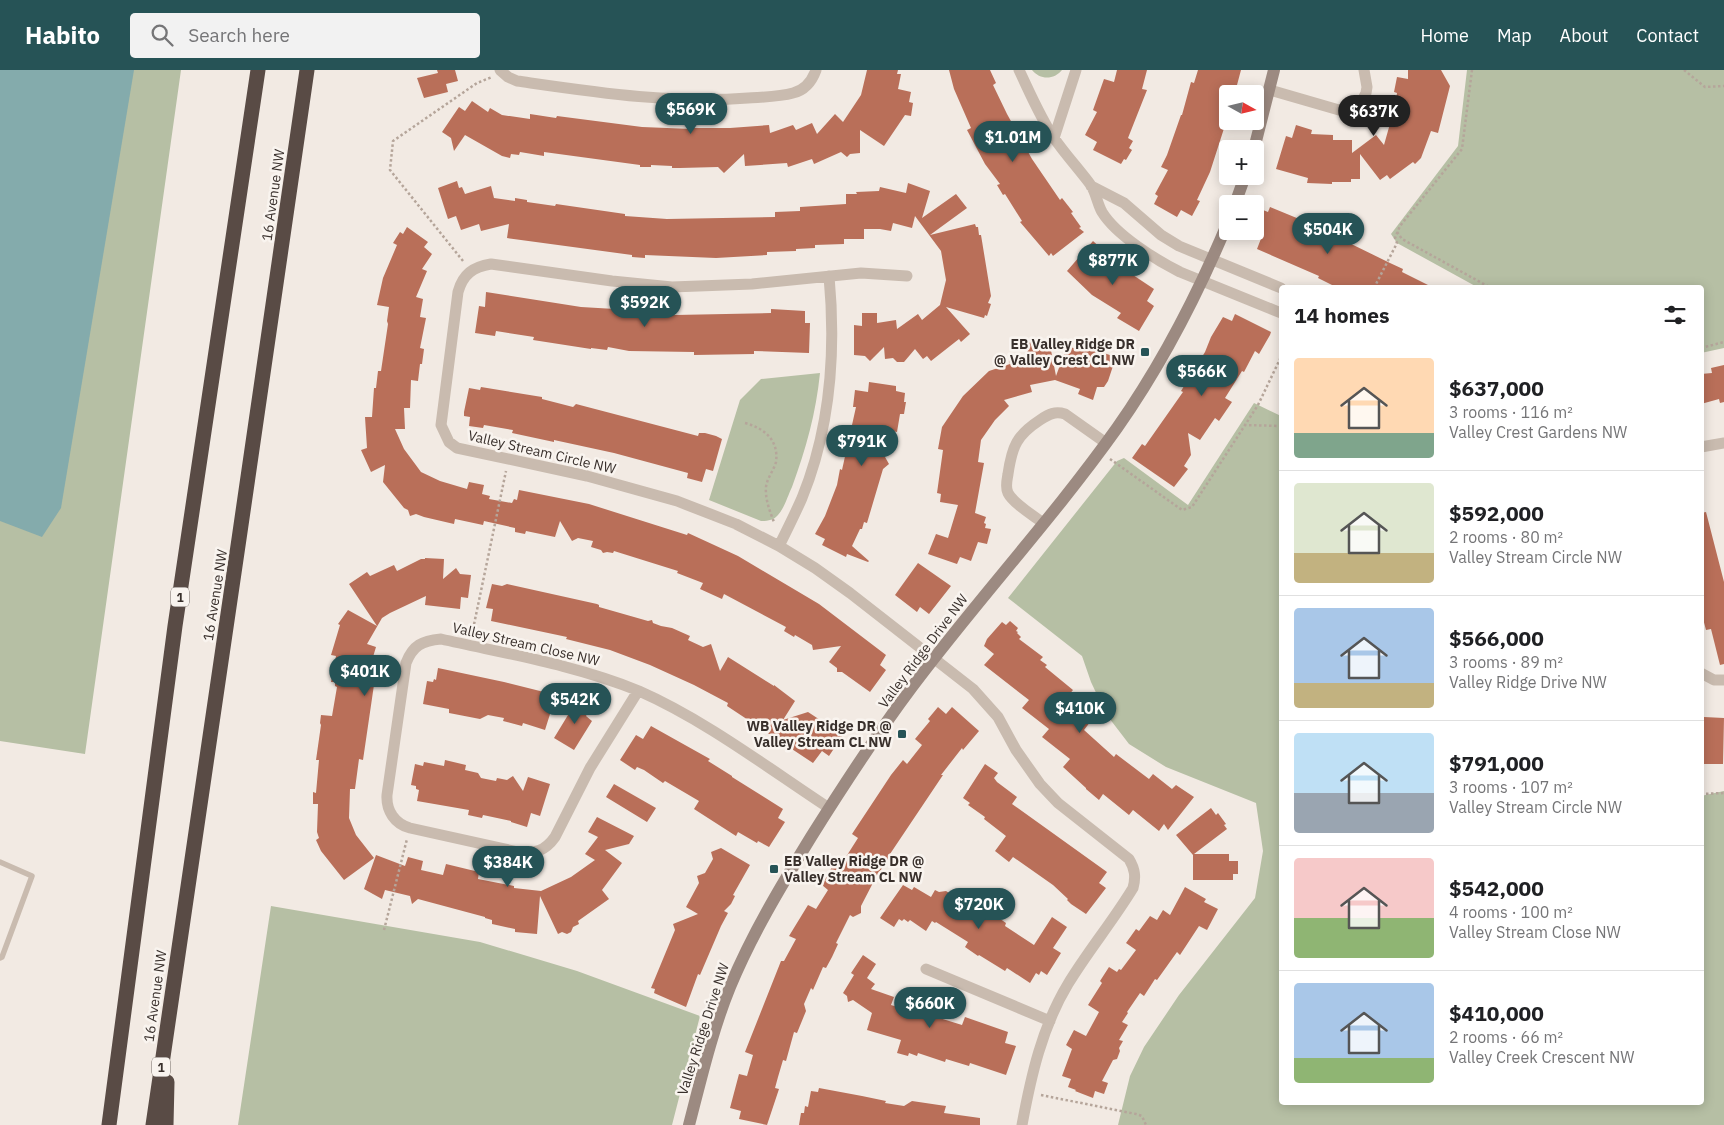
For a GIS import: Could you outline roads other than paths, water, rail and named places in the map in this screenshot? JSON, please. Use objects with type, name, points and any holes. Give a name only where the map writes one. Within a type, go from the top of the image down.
[{"type":"highway","name":"16 Avenue NW","points":[[109,1125],[175,626],[258,70]]},
{"type":"highway","name":"16 Avenue NW","points":[[153,1125],[307,70]]},
{"type":"highway","points":[[166,1125],[170,1008]]},
{"type":"street","points":[[501,72],[517,81],[609,94],[662,100],[722,100],[792,93],[809,84],[816,70]]},
{"type":"street","points":[[1019,70],[1054,138],[1091,186],[1102,212],[1121,232],[1164,264],[1279,312]]},
{"type":"street","points":[[1054,138],[1076,70]]},
{"type":"street","points":[[1256,140],[1274,70]]},
{"type":"street","points":[[1270,90],[1339,110],[1351,109],[1360,103],[1366,93],[1367,87],[1364,70]]},
{"type":"street","points":[[1091,186],[1124,203],[1162,235],[1179,246],[1279,287]]},
{"type":"street","name":"Valley Ridge Drive NW","points":[[689,1125],[728,990],[754,933],[776,893],[829,808],[910,690],[1102,447],[1159,362],[1202,281],[1220,240]]},
{"type":"street","name":"Valley Stream Circle NW","points":[[829,276],[752,284],[672,287],[612,281],[491,264],[477,267],[461,283],[458,292],[440,425],[449,442],[457,448],[587,476],[677,501],[736,524],[779,546],[830,578],[974,689],[998,717],[1021,757],[1040,784],[1058,803],[1129,859],[1135,872],[1133,888],[1067,985],[1047,1025],[1032,1071],[1022,1125]]},
{"type":"street","points":[[779,546],[802,497],[813,466],[827,404],[833,342],[829,276],[861,273],[907,276]]},
{"type":"street","points":[[1043,523],[1012,498],[1007,490],[1010,459],[1018,439],[1028,428],[1050,414],[1059,412],[1065,414],[1102,447]]},
{"type":"street","points":[[1704,447],[1724,443]]},
{"type":"street","name":"Valley Stream Close NW","points":[[638,691],[590,768],[555,837],[546,848],[530,854],[518,852],[410,828],[395,820],[391,815],[387,801],[406,663],[414,648],[428,640],[441,639],[588,674],[638,691],[705,727],[829,808]]},
{"type":"street","points":[[1704,675],[1714,680],[1724,680]]},
{"type":"street","points":[[926,969],[1050,1021]]},
{"type":"lane","points":[[0,862],[32,876],[0,958]]},
{"type":"water","points":[[0,70],[134,70],[61,508],[42,537],[0,521]]},
{"type":"place","name":"EB Valley Ridge DR @ Valley Crest CL NW","points":[[1145,352]]},
{"type":"place","name":"WB Valley Ridge DR @ Valley Stream CL NW","points":[[902,734]]},
{"type":"place","name":"EB Valley Ridge DR @ Valley Stream CL NW","points":[[774,869]]}]
